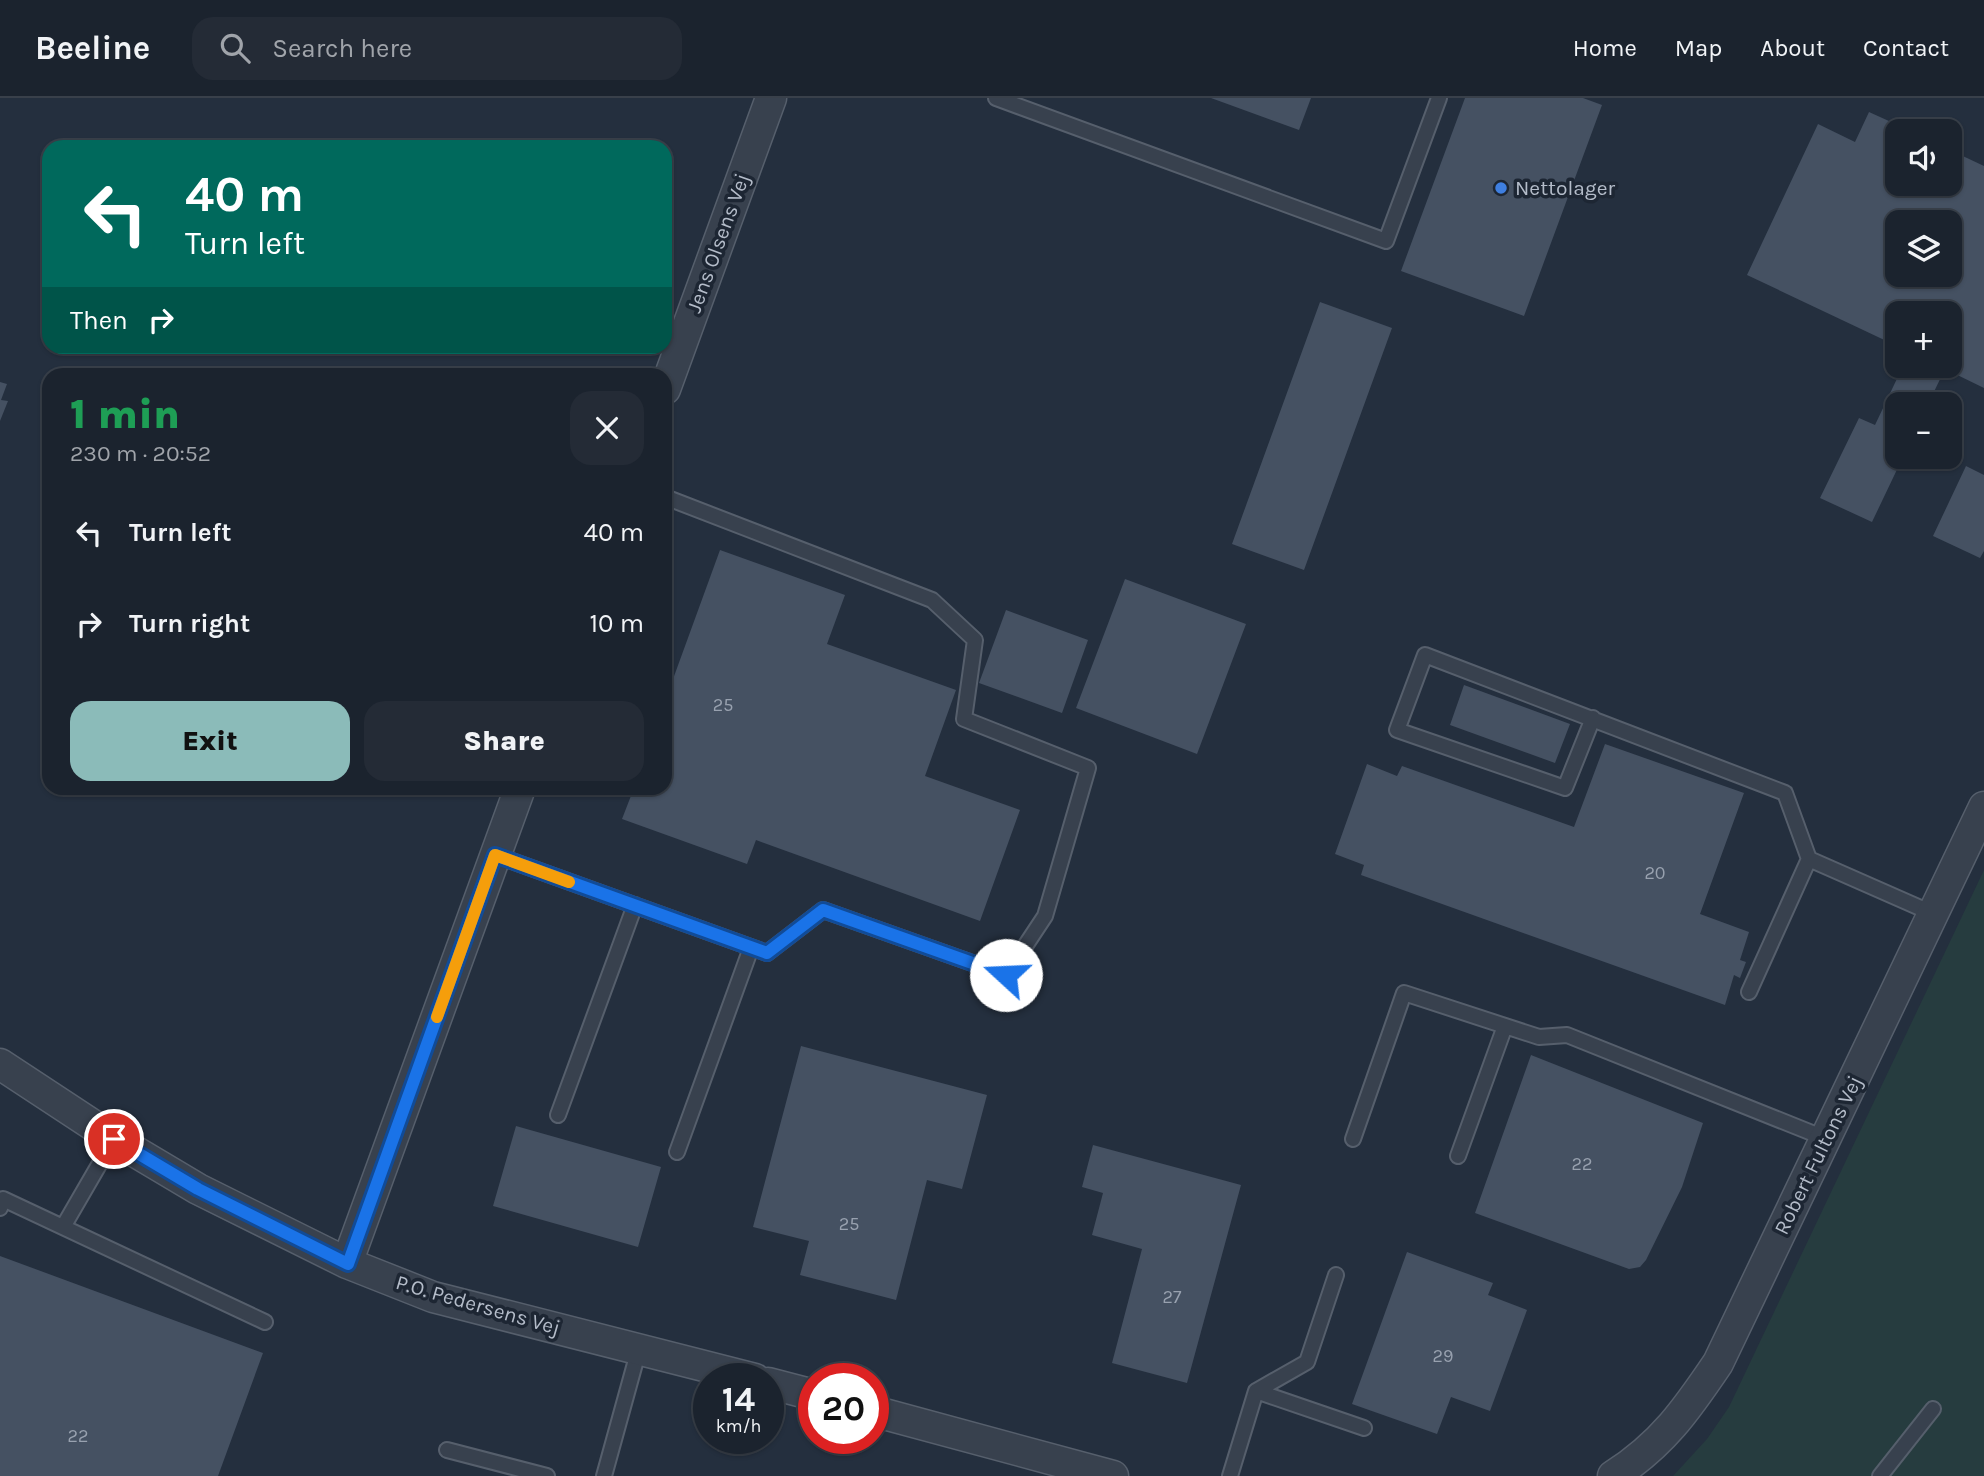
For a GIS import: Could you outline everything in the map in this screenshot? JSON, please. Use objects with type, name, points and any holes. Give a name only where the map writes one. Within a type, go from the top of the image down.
[{"type":"street","name":"Jens Olsens Vej","points":[[672,369],[771,98]]},
{"type":"street","points":[[348,1264],[517,795]]},
{"type":"street","name":"Robert Fultons Vej","points":[[1614,1476],[1630,1466],[1679,1420],[1718,1363],[1984,807]]},
{"type":"street","name":"P.O. Pedersens Vej","points":[[0,1064],[114,1139],[198,1189],[348,1264],[433,1297],[693,1363]]},
{"type":"street","points":[[889,1415],[1113,1476]]},
{"type":"lane","points":[[996,98],[1386,241],[1438,98]]},
{"type":"lane","points":[[495,855],[767,953],[823,910],[1006,975],[1045,916],[1088,768],[964,719],[975,640],[932,600],[672,500]]},
{"type":"lane","points":[[1593,718],[1564,788],[1397,730],[1425,654],[1593,718],[1785,793],[1809,859],[1748,992]]},
{"type":"lane","points":[[1809,859],[1934,914]]},
{"type":"lane","points":[[558,1115],[635,905]]},
{"type":"lane","points":[[677,1152],[751,948]]},
{"type":"lane","points":[[1353,1139],[1404,993],[1539,1037],[1567,1035],[1827,1139]]},
{"type":"lane","points":[[1458,1156],[1505,1026]]},
{"type":"lane","points":[[63,1227],[114,1139]]},
{"type":"lane","points":[[0,1208],[3,1199],[265,1322]]},
{"type":"lane","points":[[1230,1476],[1256,1391],[1307,1362],[1336,1275]]},
{"type":"lane","points":[[604,1476],[639,1349]]},
{"type":"lane","points":[[1256,1391],[1364,1428]]},
{"type":"lane","points":[[1880,1476],[1933,1409]]},
{"type":"lane","points":[[447,1450],[547,1476]]},
{"type":"green space","points":[[1984,870],[1984,1476],[1673,1476],[1707,1439],[1729,1407]]},
{"type":"building","points":[[1211,98],[1311,98],[1299,130]]},
{"type":"building","name":"Nettolager","points":[[1465,98],[1583,98],[1602,105],[1524,316],[1401,271]]},
{"type":"building","points":[[1869,112],[1885,119],[1885,196],[1962,196],[1962,156],[1984,166],[1984,388],[1962,377],[1962,301],[1885,301],[1885,340],[1747,275],[1818,124],[1855,142]]},
{"type":"building","points":[[1320,302],[1392,328],[1304,570],[1232,544]]},
{"type":"building","points":[[1897,378],[1941,378],[1934,392],[1891,392]]},
{"type":"building","points":[[0,382],[7,384],[1,400],[8,401],[0,421]]},
{"type":"building","points":[[1885,404],[1885,469],[1897,469],[1872,522],[1820,498],[1859,418],[1875,425]]},
{"type":"building","points":[[1966,466],[1984,475],[1984,551],[1980,558],[1933,536]]},
{"type":"building","points":[[720,550],[845,595],[827,644],[956,690],[925,776],[1020,810],[980,921],[756,840],[747,864],[622,819],[631,795],[672,795],[672,682]]},
{"type":"building","points":[[1125,579],[1246,624],[1197,754],[1076,708]]},
{"type":"building","points":[[1006,610],[1088,640],[1062,713],[979,683]]},
{"type":"building","points":[[1464,685],[1570,724],[1555,763],[1450,725]]},
{"type":"building","points":[[1605,744],[1744,793],[1700,914],[1749,932],[1740,960],[1746,962],[1740,978],[1734,975],[1725,1005],[1361,875],[1364,865],[1335,854],[1367,764],[1397,776],[1402,766],[1574,827]]},
{"type":"building","points":[[801,1046],[987,1095],[962,1189],[927,1180],[896,1300],[800,1275],[809,1241],[753,1227]]},
{"type":"building","points":[[1531,1055],[1703,1123],[1682,1187],[1640,1267],[1629,1269],[1475,1213]]},
{"type":"building","points":[[516,1126],[661,1167],[638,1247],[493,1206]]},
{"type":"building","points":[[1093,1145],[1241,1185],[1187,1383],[1112,1363],[1142,1249],[1092,1235],[1103,1193],[1082,1187]]},
{"type":"building","points":[[1407,1252],[1493,1283],[1488,1295],[1527,1310],[1490,1411],[1451,1397],[1437,1434],[1352,1404]]},
{"type":"building","points":[[0,1256],[263,1353],[218,1476],[0,1476]]},
{"type":"slow traffic","points":[[437,1017],[495,855],[569,882]]},
{"type":"place","name":"Nettolager","points":[[1501,188]]},
{"type":"route","points":[[114,1139],[198,1189],[348,1264],[495,855],[767,953],[823,910],[1006,975]]}]
